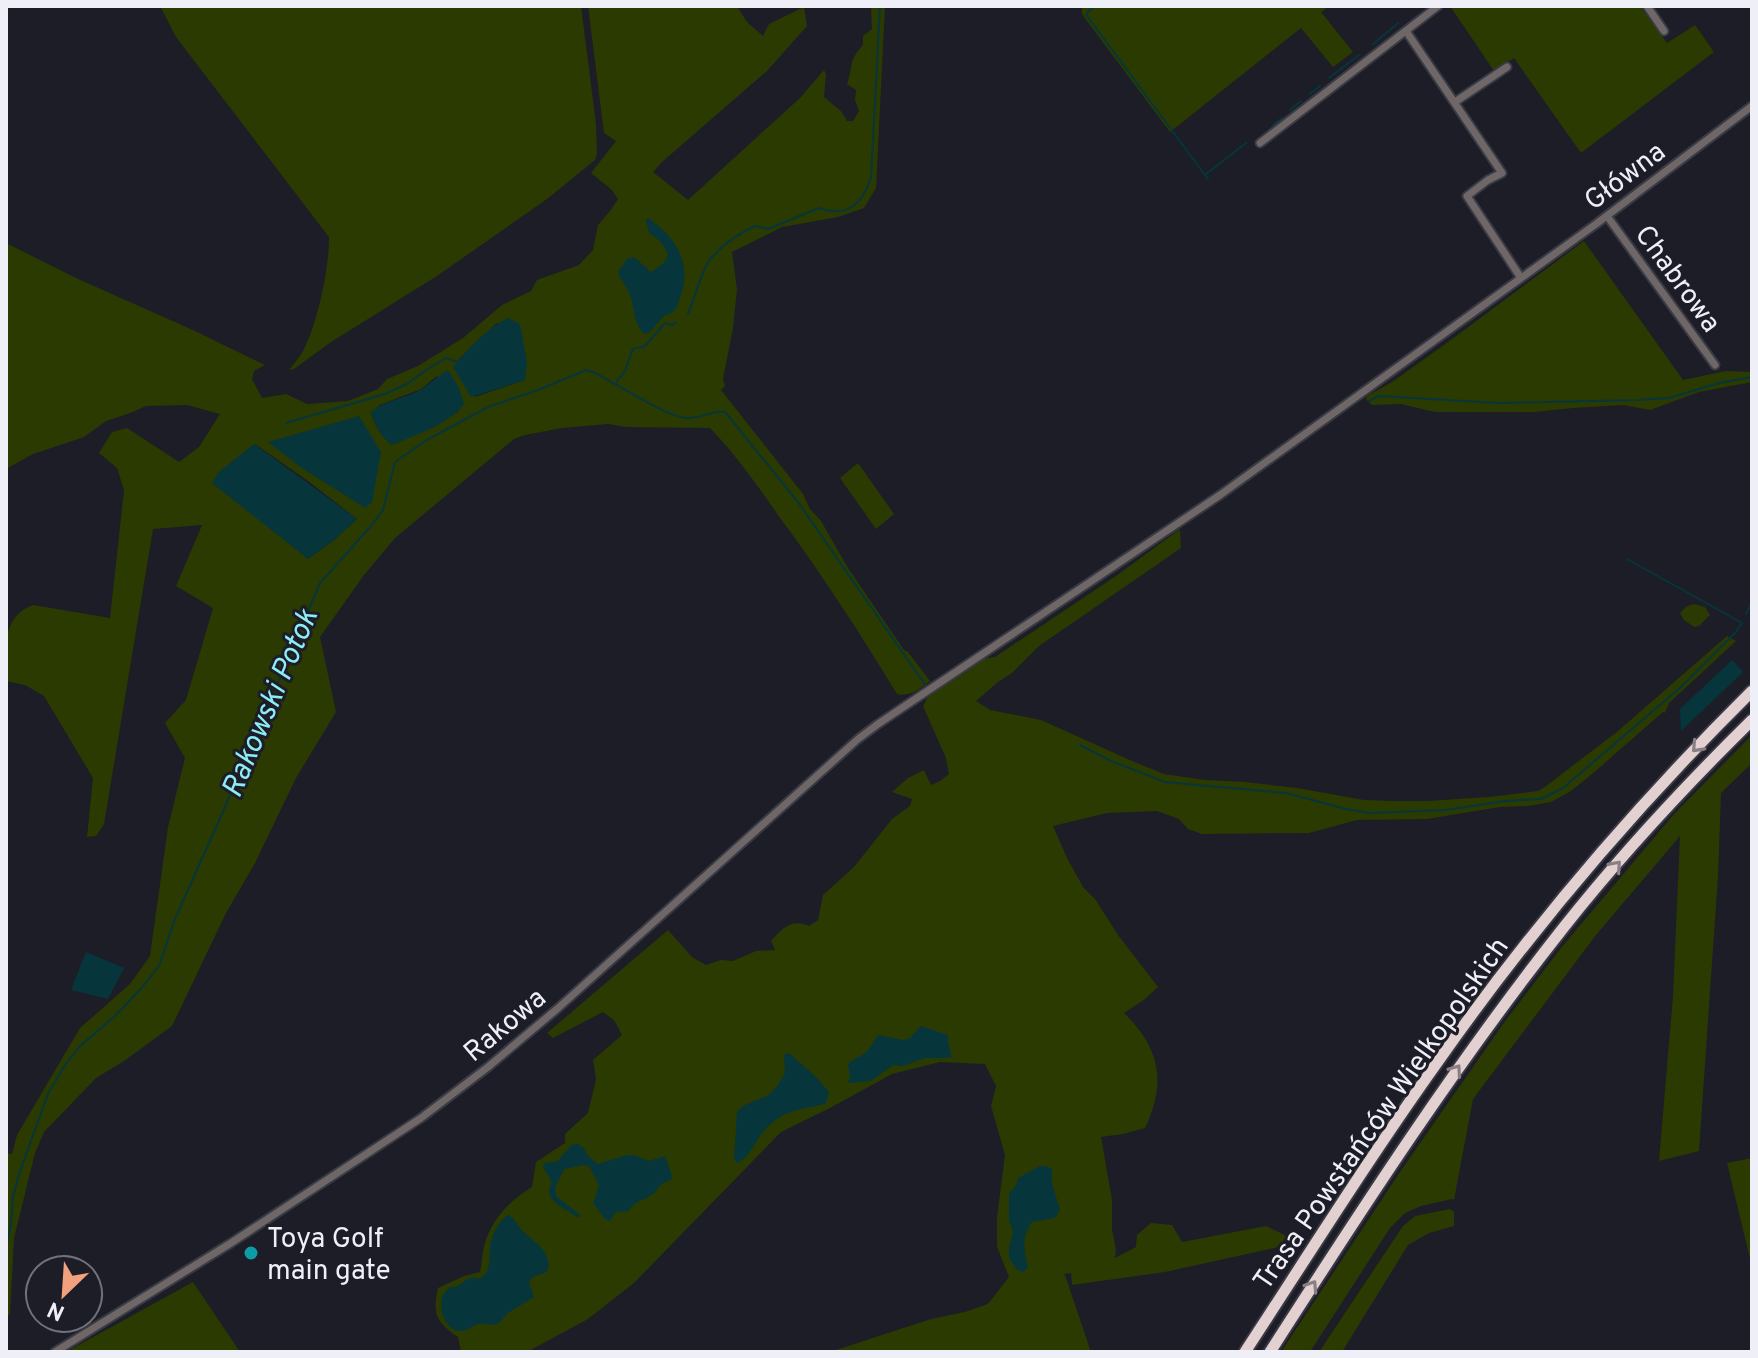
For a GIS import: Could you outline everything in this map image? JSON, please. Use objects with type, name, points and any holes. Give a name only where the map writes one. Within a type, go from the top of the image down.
[{"type":"highway","name":"Trasa Powstańców Wielkopolskich","points":[[1245,1352],[1438,1060],[1493,985],[1626,823],[1752,691]]},
{"type":"highway","name":"Trasa Powstańców Wielkopolskich","points":[[1270,1352],[1386,1174],[1509,998],[1566,924],[1642,836],[1752,720]]},
{"type":"street","points":[[1260,143],[1438,6]]},
{"type":"street","points":[[1647,6],[1664,31]]},
{"type":"street","points":[[1406,31],[1502,173],[1467,196],[1521,278]]},
{"type":"street","points":[[1455,102],[1507,67]]},
{"type":"street","name":"Główna","points":[[944,680],[1220,495],[1607,216],[1752,106]]},
{"type":"street","name":"Chabrowa","points":[[1607,216],[1715,365]]},
{"type":"street","name":"Rakowa","points":[[55,1352],[231,1243],[421,1118],[557,1009],[858,739],[944,680]]},
{"type":"green space","points":[[160,6],[581,6],[596,124],[595,160],[547,199],[437,276],[289,370],[304,349],[314,324],[325,279],[329,237],[176,37]]},
{"type":"green space","points":[[588,6],[737,6],[747,22],[763,36],[769,24],[804,7],[807,26],[767,71],[653,172],[688,200],[800,98],[824,70],[824,97],[841,111],[847,121],[853,121],[859,111],[855,100],[856,90],[847,84],[852,64],[863,45],[863,36],[872,29],[871,6],[885,6],[876,188],[864,208],[838,217],[782,227],[732,252],[737,289],[723,379],[725,386],[721,390],[803,494],[848,568],[904,650],[930,681],[911,693],[897,694],[810,559],[746,470],[710,428],[608,424],[562,428],[514,439],[395,538],[320,637],[336,712],[296,778],[172,1026],[96,1078],[44,1132],[35,1153],[14,1238],[10,1314],[6,1317],[6,1153],[12,1154],[17,1135],[80,1028],[130,984],[150,956],[168,827],[185,758],[165,723],[186,700],[213,608],[176,586],[202,525],[153,529],[104,824],[96,836],[87,837],[93,778],[44,696],[25,685],[6,681],[7,637],[15,618],[33,605],[110,618],[124,490],[117,468],[99,453],[112,432],[127,428],[179,462],[199,447],[220,414],[187,405],[146,406],[106,421],[84,437],[33,454],[6,469],[6,243],[265,365],[254,371],[252,379],[262,398],[286,394],[307,404],[348,401],[378,389],[387,379],[418,366],[463,338],[502,305],[531,291],[537,280],[579,265],[593,250],[598,225],[618,199],[591,173],[616,141],[604,133]],"holes":[[[497,323],[525,380],[475,397],[459,359]],[[437,376],[459,411],[392,445],[379,430],[371,413],[380,405],[421,389]],[[255,444],[357,519],[308,559]]]},
{"type":"green space","points":[[1082,6],[1329,6],[1321,12],[1353,52],[1333,67],[1301,28],[1170,132],[1084,17]]},
{"type":"green space","points":[[1450,6],[1640,6],[1667,43],[1695,25],[1714,52],[1581,153],[1514,58],[1494,71]]},
{"type":"green space","points":[[1584,241],[1683,380],[1726,371],[1752,372],[1752,382],[1699,392],[1650,410],[1623,405],[1534,412],[1435,412],[1401,404],[1372,405],[1366,399],[1444,345]]},
{"type":"green space","points":[[858,463],[894,514],[876,529],[840,478]]},
{"type":"green space","points":[[1180,529],[1181,548],[1039,646],[1012,673],[976,701],[990,710],[1041,720],[1164,774],[1297,788],[1364,800],[1426,801],[1489,797],[1538,791],[1546,786],[1618,731],[1727,636],[1736,641],[1669,703],[1665,713],[1571,791],[1551,802],[1427,819],[1357,820],[1309,833],[1202,834],[1188,829],[1179,819],[1157,811],[1107,813],[1053,826],[1083,887],[1158,987],[1124,1013],[1146,1039],[1156,1066],[1158,1081],[1152,1111],[1145,1128],[1101,1137],[1112,1200],[1115,1258],[1136,1247],[1137,1235],[1151,1223],[1172,1225],[1182,1242],[1266,1226],[1287,1236],[1279,1247],[1165,1272],[1072,1285],[1071,1273],[1063,1274],[1091,1352],[830,1352],[988,1304],[1009,1277],[997,1247],[997,1217],[1005,1155],[991,1106],[996,1086],[985,1064],[940,1062],[892,1074],[781,1132],[634,1283],[588,1319],[527,1352],[461,1352],[458,1337],[438,1317],[438,1288],[480,1272],[484,1246],[496,1219],[516,1198],[532,1187],[536,1162],[565,1143],[565,1134],[588,1113],[596,1079],[593,1060],[622,1035],[614,1020],[603,1012],[553,1038],[547,1033],[668,930],[692,957],[706,965],[721,960],[733,961],[756,951],[775,950],[771,941],[783,928],[797,923],[809,926],[818,920],[823,895],[854,867],[892,819],[910,806],[912,799],[892,792],[908,778],[924,770],[931,785],[949,774],[946,758],[923,706],[930,693],[982,659],[995,657]]},
{"type":"green space","points":[[1694,604],[1705,607],[1710,615],[1694,627],[1680,613]]},
{"type":"green space","points":[[1752,735],[1752,763],[1721,793],[1699,1151],[1659,1161],[1673,996],[1680,836],[1596,935],[1473,1099],[1454,1200],[1421,1206],[1405,1213],[1390,1228],[1310,1352],[1281,1352],[1400,1172],[1503,1024],[1561,948],[1675,813]]},
{"type":"green space","points":[[1752,1158],[1752,1267],[1727,1163]]},
{"type":"green space","points":[[1450,1209],[1454,1212],[1454,1226],[1429,1233],[1408,1245],[1342,1352],[1319,1352],[1403,1226],[1415,1216]]},
{"type":"green space","points":[[193,1282],[240,1352],[66,1352],[104,1334],[104,1331]]},
{"type":"shaded area","points":[[648,218],[673,241],[682,259],[684,280],[675,310],[664,316],[647,334],[637,324],[630,295],[618,272],[627,259],[634,257],[651,272],[664,263],[668,255],[661,242],[649,233]]},
{"type":"shaded area","points":[[508,318],[520,324],[527,362],[525,380],[471,397],[453,367],[485,333]]},
{"type":"shaded area","points":[[448,370],[464,404],[440,424],[392,445],[379,430],[371,412],[420,390]]},
{"type":"shaded area","points":[[359,416],[381,452],[372,502],[365,508],[268,442]]},
{"type":"shaded area","points":[[254,444],[357,519],[308,559],[212,483],[219,472]]},
{"type":"shaded area","points":[[1732,660],[1743,672],[1681,731],[1680,709]]},
{"type":"shaded area","points":[[86,952],[124,968],[108,999],[71,990]]},
{"type":"shaded area","points":[[921,1026],[948,1035],[951,1058],[925,1058],[903,1066],[893,1065],[871,1081],[848,1082],[848,1064],[866,1052],[879,1035],[903,1040],[910,1038]]},
{"type":"shaded area","points":[[789,1053],[829,1092],[825,1104],[791,1112],[776,1120],[738,1163],[734,1160],[737,1112],[743,1106],[769,1095],[778,1085],[785,1072],[784,1055]]},
{"type":"shaded area","points":[[578,1144],[598,1164],[627,1155],[649,1161],[665,1156],[671,1180],[628,1211],[616,1212],[610,1221],[593,1203],[599,1185],[589,1166],[564,1169],[555,1188],[556,1196],[580,1215],[576,1217],[552,1199],[549,1189],[552,1182],[543,1167],[545,1163],[558,1161],[571,1145]]},
{"type":"shaded area","points":[[1040,1166],[1052,1169],[1052,1183],[1060,1210],[1055,1218],[1032,1222],[1024,1244],[1028,1267],[1023,1272],[1017,1270],[1009,1258],[1013,1232],[1009,1220],[1009,1194],[1018,1178]]},
{"type":"shaded area","points":[[508,1215],[544,1251],[548,1270],[532,1277],[529,1282],[534,1297],[508,1313],[498,1324],[479,1324],[464,1331],[455,1330],[443,1316],[443,1296],[450,1287],[470,1278],[480,1279],[484,1276],[489,1266],[493,1235]]},
{"type":"waterway","name":"Rakowski Potok","points":[[688,314],[709,261],[736,236],[755,226],[768,229],[819,208],[846,210],[863,195],[871,178],[880,6]]},
{"type":"waterway","points":[[1094,6],[1087,16],[1208,179]]},
{"type":"waterway","points":[[1373,44],[1398,23]]},
{"type":"waterway","points":[[1329,78],[1359,55]]},
{"type":"waterway","points":[[1310,94],[1320,86]]},
{"type":"waterway","points":[[1290,110],[1301,101]]},
{"type":"waterway","points":[[1273,125],[1282,118]]},
{"type":"waterway","points":[[1206,174],[1246,143]]},
{"type":"waterway","name":"Rakowski Potok","points":[[6,1247],[19,1174],[48,1094],[80,1046],[115,1016],[159,966],[174,921],[320,583],[383,510],[395,462],[425,441],[488,407],[586,370],[616,385],[633,349],[645,346],[665,323],[676,323]]},
{"type":"waterway","points":[[286,423],[385,394],[407,384],[446,358],[457,362]]},
{"type":"waterway","points":[[1369,401],[1379,396],[1498,403],[1639,400],[1669,398],[1752,377]]},
{"type":"waterway","points":[[617,385],[679,417],[725,412],[798,502],[926,686]]},
{"type":"waterway","points":[[1080,745],[1165,782],[1286,793],[1370,813],[1446,810],[1541,799],[1563,788],[1681,687],[1742,623],[1627,559]]},
{"type":"waterway","points":[[1746,614],[1752,602]]},
{"type":"place","name":"Toya Golf main gate","points":[[251,1253]]}]
